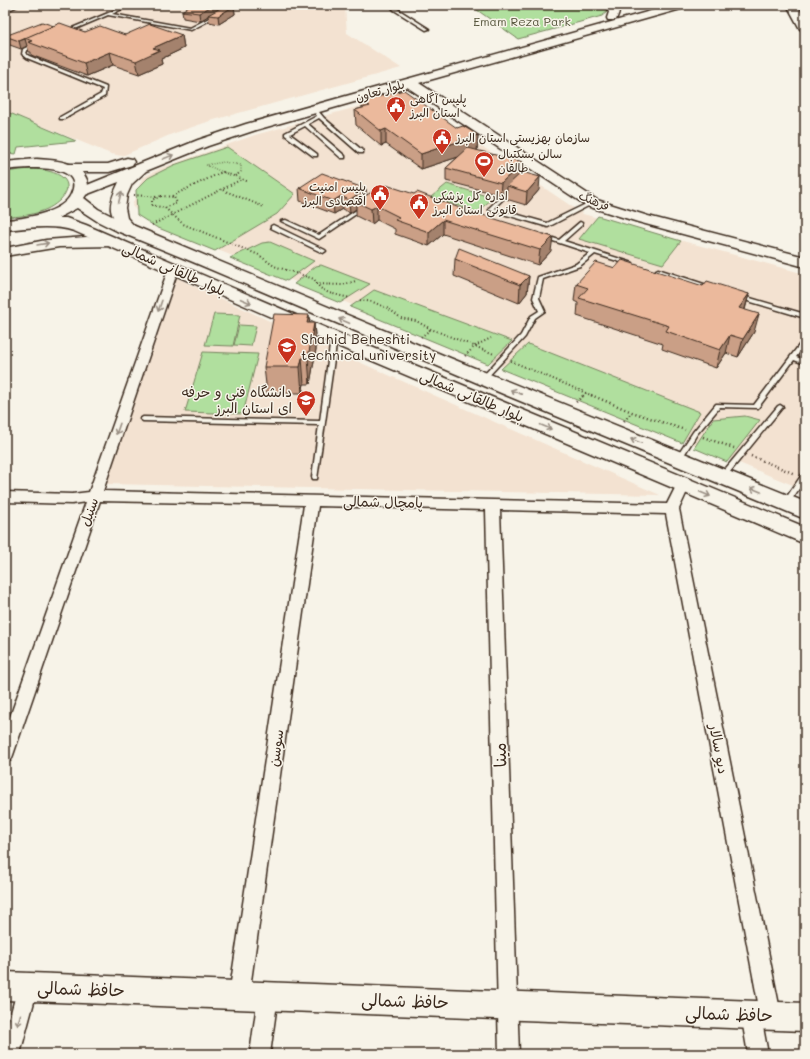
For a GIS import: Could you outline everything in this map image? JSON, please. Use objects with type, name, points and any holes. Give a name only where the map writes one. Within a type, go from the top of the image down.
[{"type":"main road","points":[[609,5],[614,12],[612,18]]},
{"type":"main road","name":"بلوار تعاون","points":[[65,168],[115,172],[144,167],[203,143],[317,113],[560,37],[612,18],[658,5]]},
{"type":"main road","name":"بلوار تعاون","points":[[78,196],[115,172],[194,136],[243,121],[684,5]]},
{"type":"main road","points":[[792,5],[805,29]]},
{"type":"main road","name":"فرهنگ","points":[[410,83],[570,190],[592,203],[643,219],[805,262]]},
{"type":"main road","points":[[5,158],[32,163],[50,164],[65,168],[79,179],[81,185],[78,196],[66,208],[51,216],[12,226]]},
{"type":"main road","points":[[5,166],[32,163]]},
{"type":"main road","points":[[141,229],[120,218],[118,208],[120,195],[126,182],[144,167]]},
{"type":"main road","name":"بلوار طالقانی شمالی","points":[[78,196],[87,210],[104,218],[141,229],[206,260],[334,317],[805,511]]},
{"type":"main road","points":[[84,230],[82,223],[87,219],[104,218]]},
{"type":"main road","name":"بلوار طالقانی شمالی","points":[[12,226],[66,223],[84,230],[114,242],[173,270],[805,536]]},
{"type":"main road","points":[[5,252],[27,246],[64,241],[114,242]]},
{"type":"main road","name":"حافظ شمالی","points":[[17,986],[805,1017]]},
{"type":"street","name":"سنبل","points":[[5,755],[173,270]]},
{"type":"street","points":[[672,509],[683,485]]},
{"type":"street","name":"پامچال شمالی","points":[[5,488],[76,490],[94,496]]},
{"type":"street","name":"پامچال شمالی","points":[[5,497],[72,499],[94,496],[672,509]]},
{"type":"street","name":"سوسن","points":[[239,995],[312,501]]},
{"type":"street","name":"مینا","points":[[493,505],[509,1054]]},
{"type":"street","name":"دیو سالار","points":[[672,509],[761,1015],[758,1054]]},
{"type":"street","points":[[10,1054],[17,986]]},
{"type":"street","points":[[260,1054],[268,996]]},
{"type":"lane","points":[[5,11],[18,5]]},
{"type":"lane","points":[[60,34],[120,9],[118,5]]},
{"type":"lane","points":[[392,5],[395,9],[427,29]]},
{"type":"lane","points":[[107,14],[191,29],[219,15]]},
{"type":"lane","points":[[40,42],[24,50],[24,53],[28,57],[105,88],[103,95],[62,118]]},
{"type":"lane","points":[[315,155],[287,134],[305,124],[317,113],[361,152]]},
{"type":"lane","points":[[305,124],[343,157]]},
{"type":"lane","points":[[518,184],[491,209],[548,225],[592,203]]},
{"type":"lane","points":[[284,221],[319,237],[368,205]]},
{"type":"lane","points":[[560,242],[580,224]]},
{"type":"lane","points":[[273,227],[323,251]]},
{"type":"lane","points":[[538,236],[640,266]]},
{"type":"lane","points":[[483,379],[523,336],[533,317],[542,310],[536,298],[540,278],[578,265],[594,252]]},
{"type":"lane","points":[[654,270],[715,289]]},
{"type":"lane","points":[[737,296],[805,316]]},
{"type":"lane","points":[[314,477],[334,338]]},
{"type":"lane","points":[[678,458],[695,433],[718,405],[756,407],[805,341]]},
{"type":"lane","points":[[793,358],[805,362]]},
{"type":"lane","points":[[723,476],[780,407]]},
{"type":"lane","points":[[143,419],[322,423]]},
{"type":"lane","points":[[786,503],[804,476]]},
{"type":"path","points":[[235,176],[240,174],[242,170],[241,166],[237,164],[225,162],[206,165],[249,182]]},
{"type":"path","points":[[133,195],[158,197],[171,196],[223,171]]},
{"type":"path","points":[[141,229],[242,179]]},
{"type":"path","points":[[222,190],[264,207]]},
{"type":"path","points":[[158,197],[152,200],[151,204],[154,207],[165,208],[177,203],[176,199],[171,196]]},
{"type":"path","points":[[165,208],[171,215],[183,224],[259,255],[274,266],[314,279],[316,284],[324,291],[350,298]]},
{"type":"path","points":[[316,284],[340,285],[350,284],[356,281]]},
{"type":"path","points":[[360,300],[373,302],[389,309],[401,318],[416,321],[632,412],[695,433],[804,476]]},
{"type":"path","points":[[419,338],[432,329]]},
{"type":"path","points":[[464,357],[476,346],[491,338]]},
{"type":"path","points":[[576,403],[586,393]]},
{"type":"path","points":[[623,422],[632,412]]},
{"type":"shaded area","points":[[5,5],[345,7],[347,33],[401,68],[210,121],[172,134],[122,156],[111,154],[5,111]]},
{"type":"shaded area","points":[[404,94],[583,214],[805,274],[805,490],[147,221],[132,206],[142,178],[161,168],[255,135]]},
{"type":"shaded area","name":"دانشگاه فنی و حرفه ای استان البرز","points":[[177,278],[332,350],[660,495],[104,484]]},
{"type":"green space","name":"Emam Reza Park","points":[[470,5],[602,5],[605,7],[607,12],[602,16],[518,39]]},
{"type":"green space","points":[[5,111],[76,141],[18,147],[16,154],[5,153]]},
{"type":"green space","points":[[227,147],[295,194],[277,214],[215,251],[156,227],[137,215],[136,190],[148,178],[174,165]]},
{"type":"green space","points":[[29,169],[43,170],[57,174],[63,178],[66,183],[66,193],[53,206],[37,213],[16,217],[5,217],[5,172]]},
{"type":"green space","points":[[447,184],[493,198],[477,212],[431,197]]},
{"type":"green space","points":[[598,216],[681,241],[663,264],[579,239]]},
{"type":"green space","points":[[270,242],[314,261],[287,281],[230,258],[262,243]]},
{"type":"green space","points":[[321,265],[370,284],[340,303],[294,284],[316,266]]},
{"type":"green space","points":[[374,290],[512,341],[488,364],[350,307]]},
{"type":"green space","points":[[214,314],[240,315],[233,346],[205,345]]},
{"type":"green space","points":[[239,325],[256,326],[251,346],[234,345]]},
{"type":"green space","points":[[528,344],[700,412],[682,443],[501,369]]},
{"type":"green space","points":[[203,352],[258,354],[243,414],[185,412]]},
{"type":"green space","points":[[745,416],[760,420],[727,462],[694,448],[713,419]]},
{"type":"building","points":[[190,5],[214,5],[199,13],[182,11]]},
{"type":"building","points":[[226,5],[234,6],[218,16],[208,15]]},
{"type":"building","points":[[42,22],[54,26],[19,41],[5,36]]},
{"type":"building","points":[[60,23],[85,32],[100,26],[125,35],[150,24],[182,35],[153,48],[160,50],[136,61],[110,52],[84,63],[28,42],[32,41],[25,38]]},
{"type":"building","points":[[404,90],[457,128],[463,126],[478,135],[421,154],[386,129],[381,131],[355,110],[370,106],[362,101]]},
{"type":"building","points":[[468,148],[523,162],[501,183],[446,168]]},
{"type":"building","points":[[522,172],[540,177],[527,192],[507,186]]},
{"type":"building","points":[[322,173],[366,189],[349,200],[341,196],[333,201],[299,188]]},
{"type":"building","points":[[386,185],[414,194],[417,192],[457,207],[553,237],[540,250],[443,220],[429,232],[395,220],[399,217],[377,206],[371,209],[356,202]]},
{"type":"building","points":[[459,248],[529,276],[520,285],[455,259]]},
{"type":"building","points":[[622,260],[703,286],[707,281],[749,294],[739,308],[759,314],[743,339],[730,335],[720,350],[666,331],[669,326],[579,298],[588,288],[576,284],[596,262],[615,268]]},
{"type":"building","points":[[274,314],[309,315],[307,323],[314,323],[308,358],[302,358],[300,367],[264,367]]},
{"type":"place","name":"پلیس آگاهی استان البرز","points":[[396,123]]},
{"type":"place","name":"سازمان بهزیستی استان البرز","points":[[442,155]]},
{"type":"place","name":"سالن بسکتبال طالقان","points":[[484,178]]},
{"type":"place","name":"پلیس امنیت اقتصادی البرز","points":[[380,211]]},
{"type":"place","name":"اداره کل پزشکی قانونی استان البرز","points":[[419,220]]},
{"type":"place","name":"Shahid Beheshti technical university","points":[[287,364]]},
{"type":"place","name":"دانشگاه فنی و حرفه ای استان البرز","points":[[306,417]]}]
